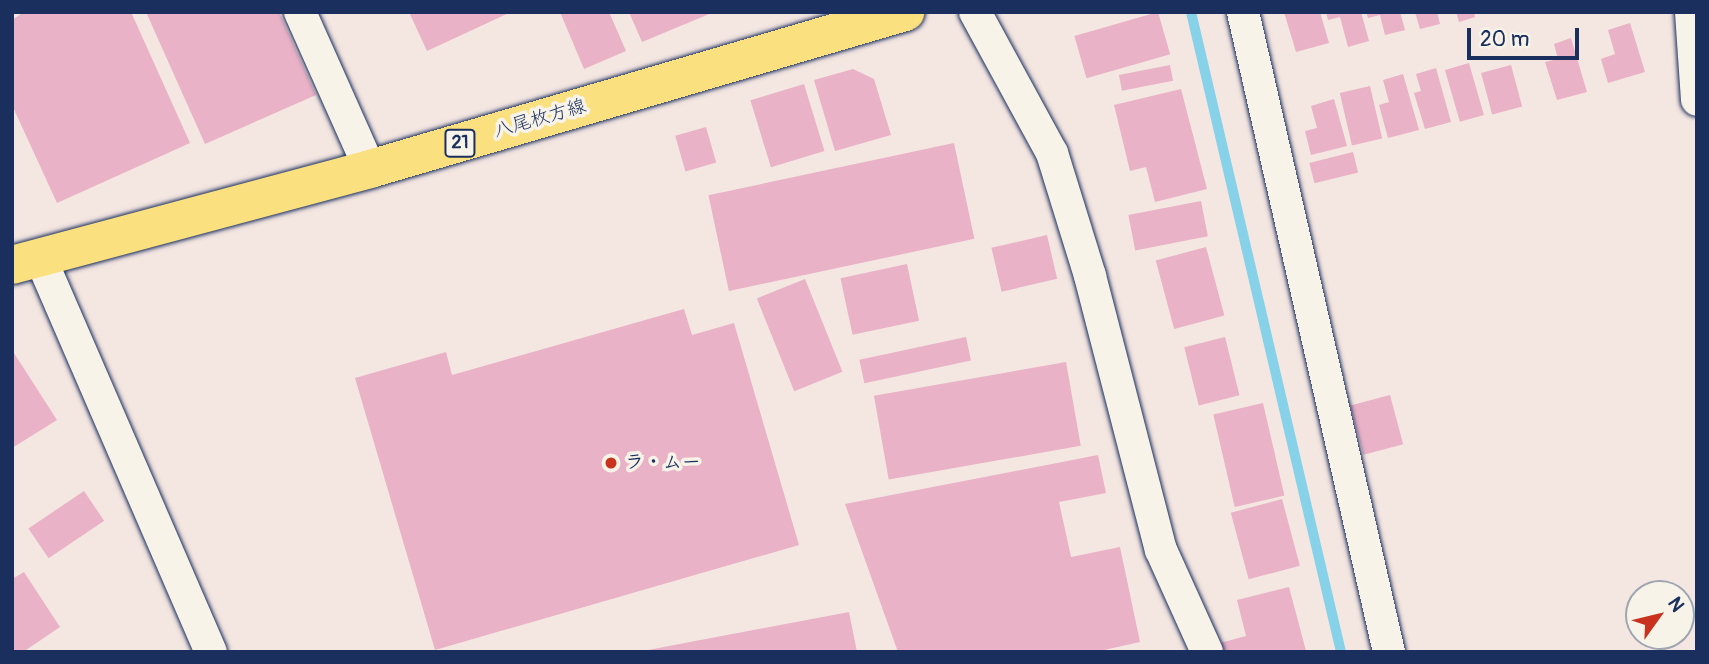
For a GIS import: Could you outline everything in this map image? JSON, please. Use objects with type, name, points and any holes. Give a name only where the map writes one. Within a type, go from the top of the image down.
[{"type":"main road","name":"八尾枚方線","points":[[26,261],[370,169],[905,12]]},
{"type":"street","points":[[300,12],[370,169]]},
{"type":"street","points":[[975,12],[1052,153],[1090,276],[1161,550],[1208,652]]},
{"type":"street","points":[[1243,12],[1390,652]]},
{"type":"street","points":[[1691,12],[1697,100]]},
{"type":"street","points":[[26,261],[211,652]]},
{"type":"building","points":[[24,12],[131,12],[190,143],[57,203],[12,105],[12,20]]},
{"type":"building","points":[[146,12],[279,12],[316,95],[205,144]]},
{"type":"building","points":[[409,12],[511,12],[427,51]]},
{"type":"building","points":[[560,12],[609,12],[626,51],[584,69]]},
{"type":"building","points":[[629,12],[714,12],[642,42]]},
{"type":"building","points":[[1158,12],[1170,54],[1086,78],[1074,36]]},
{"type":"building","points":[[1284,12],[1320,12],[1329,43],[1296,52]]},
{"type":"building","points":[[1326,12],[1361,12],[1369,41],[1348,47],[1340,17],[1328,20]]},
{"type":"building","points":[[1366,12],[1400,12],[1405,30],[1385,35],[1380,15],[1368,18]]},
{"type":"building","points":[[1415,12],[1437,12],[1440,24],[1420,29]]},
{"type":"building","points":[[1456,12],[1474,12],[1475,17],[1459,22]]},
{"type":"building","points":[[1630,23],[1645,72],[1608,83],[1601,59],[1615,54],[1608,30]]},
{"type":"building","points":[[1571,38],[1587,92],[1557,100],[1545,62],[1558,59],[1554,44]]},
{"type":"building","points":[[1469,63],[1484,115],[1460,122],[1445,70]]},
{"type":"building","points":[[1170,65],[1173,81],[1122,91],[1119,75]]},
{"type":"building","points":[[1511,65],[1522,107],[1492,115],[1481,73]]},
{"type":"building","points":[[1436,68],[1451,122],[1425,129],[1414,93],[1421,91],[1416,74]]},
{"type":"building","points":[[853,69],[874,79],[891,135],[835,151],[814,80]]},
{"type":"building","points":[[1403,74],[1419,130],[1388,138],[1379,105],[1389,102],[1383,80]]},
{"type":"building","points":[[804,84],[824,151],[771,167],[750,100]]},
{"type":"building","points":[[1370,86],[1382,139],[1352,146],[1340,93]]},
{"type":"building","points":[[1181,89],[1207,189],[1155,202],[1146,167],[1130,171],[1114,105]]},
{"type":"building","points":[[1334,99],[1347,146],[1311,155],[1305,131],[1317,128],[1311,106]]},
{"type":"building","points":[[706,127],[716,163],[685,171],[675,136]]},
{"type":"building","points":[[954,143],[974,239],[729,291],[708,195]]},
{"type":"building","points":[[1353,152],[1358,172],[1314,183],[1309,163]]},
{"type":"building","points":[[1201,201],[1208,236],[1135,250],[1128,215]]},
{"type":"building","points":[[1047,235],[1057,279],[1002,292],[991,248]]},
{"type":"building","points":[[1206,247],[1224,316],[1174,329],[1156,260]]},
{"type":"building","points":[[907,264],[919,321],[853,335],[840,278]]},
{"type":"building","points":[[805,279],[842,372],[794,391],[757,298]]},
{"type":"building","points":[[684,309],[692,335],[734,323],[799,545],[435,650],[355,378],[446,352],[452,375]]},
{"type":"building","points":[[966,337],[971,360],[864,383],[859,360]]},
{"type":"building","points":[[1225,337],[1240,395],[1199,405],[1184,347]]},
{"type":"building","points":[[12,350],[57,420],[12,448]]},
{"type":"building","points":[[1066,362],[1081,446],[889,480],[874,396]]},
{"type":"building","points":[[1390,395],[1403,444],[1364,455],[1350,406]]},
{"type":"building","points":[[1263,403],[1284,496],[1235,507],[1213,414]]},
{"type":"building","points":[[1098,455],[1106,493],[1059,502],[1071,557],[1120,547],[1140,642],[1095,652],[898,652],[845,504]]},
{"type":"building","points":[[84,491],[104,521],[49,558],[28,528]]},
{"type":"building","points":[[1282,499],[1300,566],[1249,579],[1231,513]]},
{"type":"building","points":[[24,572],[60,627],[23,652],[12,652],[12,579]]},
{"type":"building","points":[[1289,587],[1306,651],[1222,652],[1220,643],[1246,636],[1237,600]]},
{"type":"building","points":[[849,612],[857,652],[648,652],[648,650]]},
{"type":"waterway","points":[[1191,12],[1341,652]]},
{"type":"place","name":"ラ・ムー","points":[[611,463]]}]
